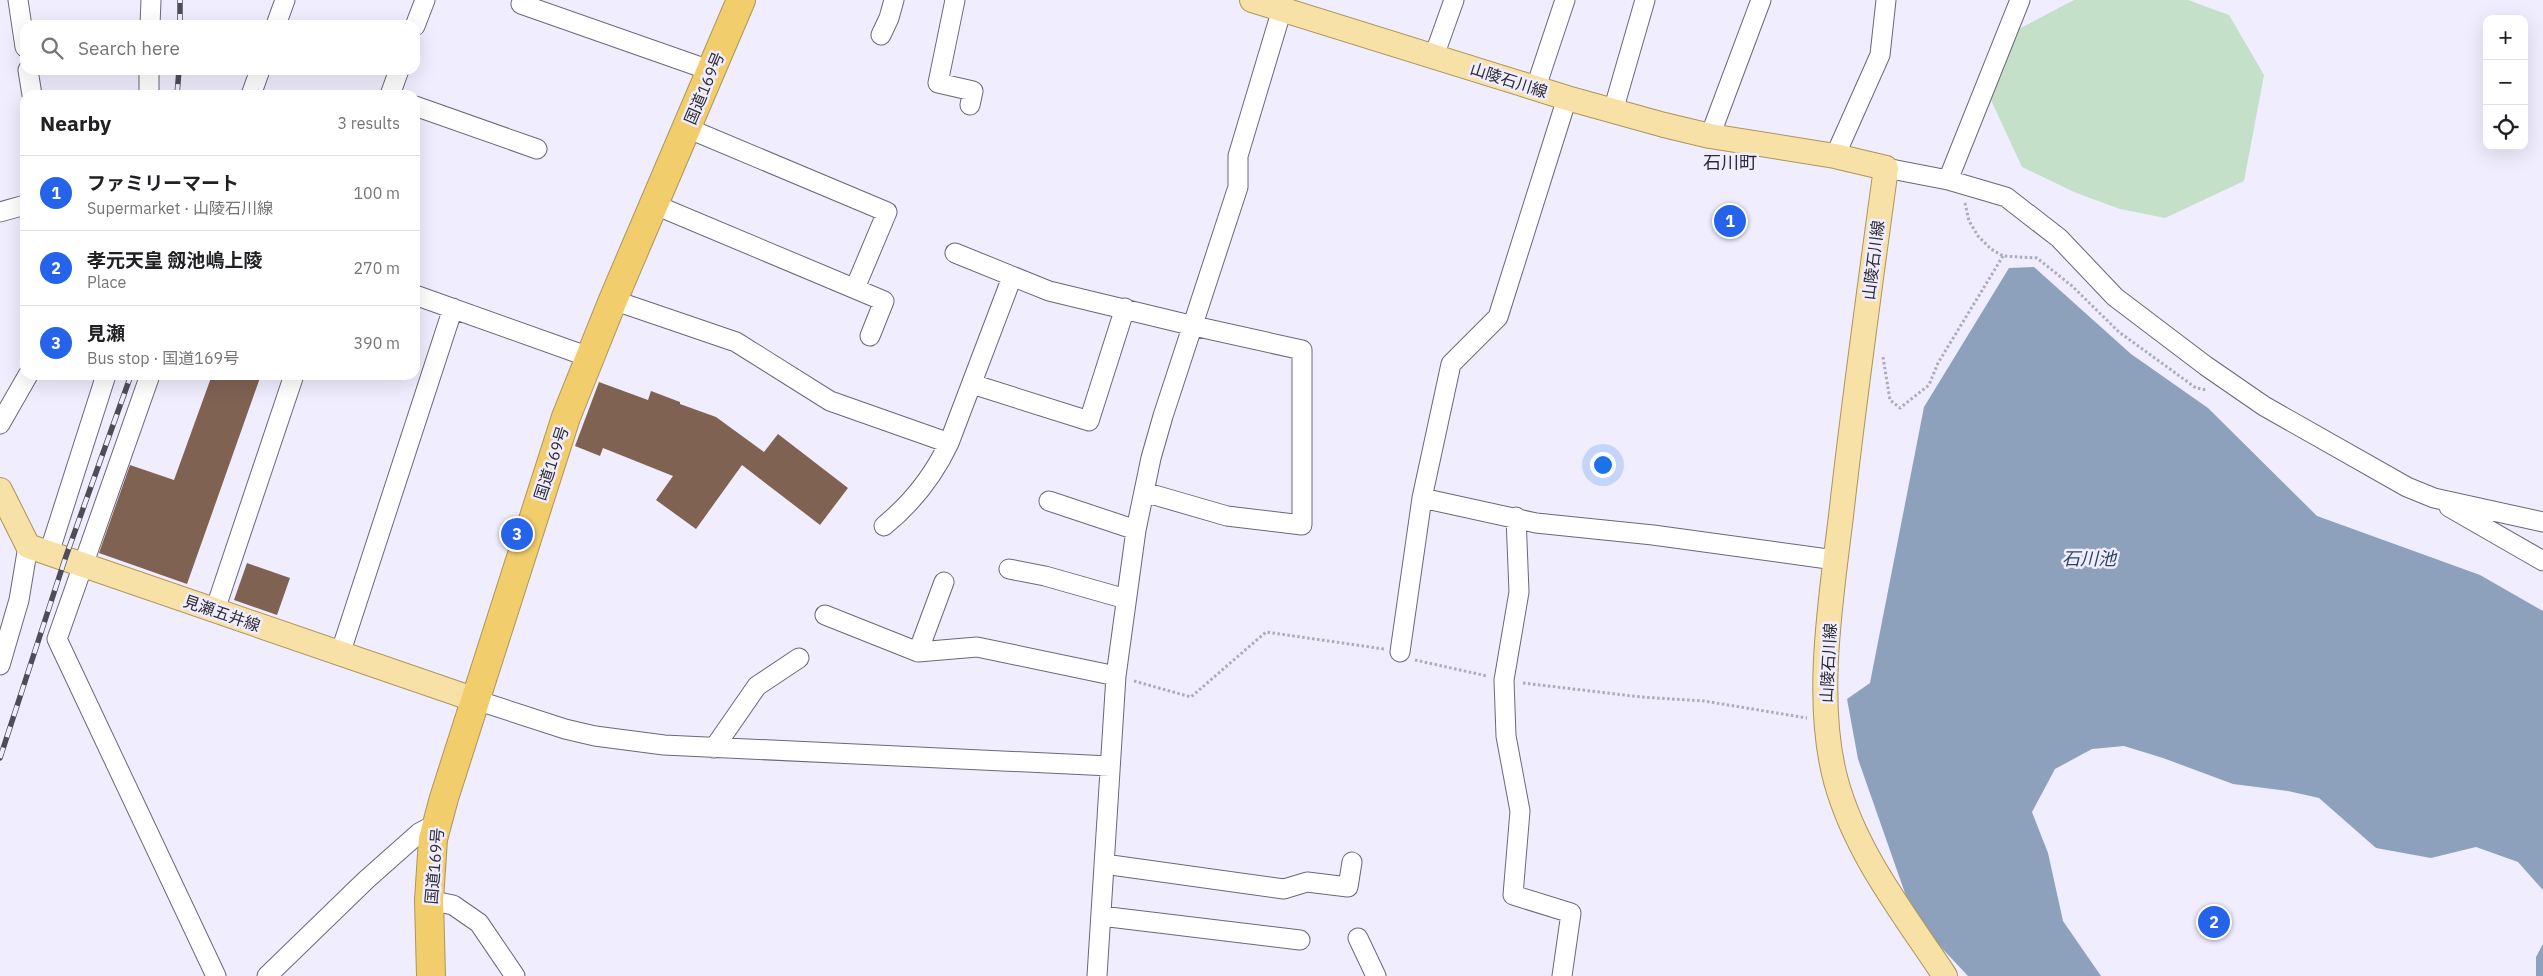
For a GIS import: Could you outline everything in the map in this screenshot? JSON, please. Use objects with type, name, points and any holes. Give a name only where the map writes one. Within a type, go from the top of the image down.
[{"type":"highway","name":"国道169号","points":[[432,976],[429,900],[433,839],[476,700],[566,417],[653,204],[741,0]]},
{"type":"main road","name":"山陵石川線","points":[[1252,0],[1614,112],[1710,136],[1835,156],[1886,168],[1836,560],[1824,720],[1836,780],[1850,824],[1873,867],[1945,976]]},
{"type":"main road","points":[[0,490],[39,550]]},
{"type":"main road","name":"見瀬五井線","points":[[39,550],[476,700]]},
{"type":"street","points":[[18,0],[21,20]]},
{"type":"street","points":[[150,20],[151,0]]},
{"type":"street","points":[[278,20],[285,0]]},
{"type":"street","points":[[881,35],[890,18],[894,0]]},
{"type":"street","points":[[955,0],[938,83],[973,91],[970,105]]},
{"type":"street","points":[[1434,56],[1454,0]]},
{"type":"street","points":[[1536,87],[1565,0]]},
{"type":"street","points":[[1614,112],[1644,0]]},
{"type":"street","points":[[1710,136],[1761,0]]},
{"type":"street","points":[[1835,156],[1880,55],[1886,0]]},
{"type":"street","points":[[1948,180],[2020,0]]},
{"type":"street","points":[[416,20],[421,1]]},
{"type":"street","points":[[521,4],[712,71]]},
{"type":"street","points":[[1097,976],[1116,676],[1136,530],[1163,416],[1238,187],[1238,156],[1282,9]]},
{"type":"street","points":[[29,75],[31,90]]},
{"type":"street","points":[[149,75],[149,90]]},
{"type":"street","points":[[252,90],[258,75]]},
{"type":"street","points":[[392,90],[397,75]]},
{"type":"street","points":[[1400,652],[1422,498],[1451,364],[1498,317],[1567,98]]},
{"type":"street","points":[[420,108],[537,149]]},
{"type":"street","points":[[687,128],[887,212],[855,288]]},
{"type":"street","points":[[1886,168],[1948,180],[2006,197],[2060,238],[2115,297],[2264,406],[2407,487],[2434,498],[2543,561]]},
{"type":"street","points":[[653,204],[884,301],[870,336]]},
{"type":"street","points":[[0,212],[20,206]]},
{"type":"street","points":[[955,253],[1049,291],[1302,350],[1302,525],[1227,516],[1144,492]]},
{"type":"street","points":[[884,526],[908,506],[941,461],[1012,277]]},
{"type":"street","points":[[420,296],[589,357]]},
{"type":"street","points":[[613,300],[736,342],[830,401],[948,444]]},
{"type":"street","points":[[340,654],[453,308]]},
{"type":"street","points":[[972,384],[1089,421],[1125,308]]},
{"type":"street","points":[[0,424],[25,380]]},
{"type":"street","points":[[0,665],[19,600],[104,380]]},
{"type":"street","points":[[148,380],[57,639],[216,976]]},
{"type":"street","points":[[215,610],[292,380]]},
{"type":"street","points":[[1422,498],[1536,522],[1653,535],[1836,560]]},
{"type":"street","points":[[2434,498],[2543,522]]},
{"type":"street","points":[[1049,501],[1136,530]]},
{"type":"street","points":[[1516,517],[1519,592],[1504,680],[1506,736],[1520,811],[1514,895],[1570,913],[1562,976]]},
{"type":"street","points":[[1009,569],[1045,576],[1126,599]]},
{"type":"street","points":[[918,652],[944,582]]},
{"type":"street","points":[[825,616],[918,652],[976,647],[1116,676]]},
{"type":"street","points":[[714,748],[757,686],[799,658]]},
{"type":"street","points":[[476,700],[595,736],[664,746],[1110,766]]},
{"type":"street","points":[[267,976],[366,880],[419,833],[438,823]]},
{"type":"street","points":[[1104,864],[1284,890],[1307,882],[1348,887],[1352,862]]},
{"type":"street","points":[[429,900],[454,905],[480,924],[515,976]]},
{"type":"street","points":[[1101,916],[1300,940]]},
{"type":"street","points":[[1358,938],[1376,976]]},
{"type":"path","points":[[1966,185],[1965,205],[1969,221],[1978,236],[2003,256],[2037,258],[2072,286],[2119,332],[2196,388],[2210,391],[2223,377]]},
{"type":"path","points":[[1863,340],[1882,354],[1890,400],[1900,408],[1929,384],[1938,363],[2003,256]]},
{"type":"path","points":[[1116,676],[1191,698],[1266,632],[1400,652],[1421,663],[1504,680],[1572,690],[1704,701],[1824,720]]},
{"type":"green space","points":[[2074,0],[2188,0],[2229,15],[2264,75],[2244,181],[2165,218],[2120,209],[2074,192],[2022,167],[1990,98],[2015,31]]},
{"type":"water","name":"石川池","points":[[2034,267],[2131,354],[2208,408],[2317,516],[2480,575],[2543,611],[2543,890],[2518,862],[2476,847],[2431,858],[2376,848],[2319,798],[2288,791],[2233,784],[2163,758],[2124,746],[2092,749],[2055,769],[2032,812],[2048,853],[2063,921],[2101,976],[1968,976],[1938,944],[1906,896],[1858,759],[1847,699],[1870,683],[1924,407],[2009,268]]},
{"type":"water","points":[[2543,944],[2543,976],[2536,976],[2536,957]]},
{"type":"building","points":[[210,380],[259,380],[187,584],[99,553],[130,465],[174,480]]},
{"type":"building","points":[[599,382],[648,400],[651,391],[716,417],[764,452],[778,434],[848,488],[820,525],[742,465],[696,529],[656,500],[673,476],[603,448],[600,456],[575,446]]},
{"type":"building","points":[[247,563],[290,578],[277,615],[234,600]]},
{"type":"railway","points":[[180,0],[180,20]]},
{"type":"railway","points":[[177,90],[179,75]]},
{"type":"railway","points":[[0,758],[65,559],[129,380]]},
{"type":"place","name":"ファミリーマート","points":[[1730,221]]},
{"type":"place","name":"見瀬","points":[[517,534]]},
{"type":"place","name":"孝元天皇 劔池嶋上陵","points":[[2214,922]]},
{"type":"district","name":"石川町","points":[[1730,162]]}]
